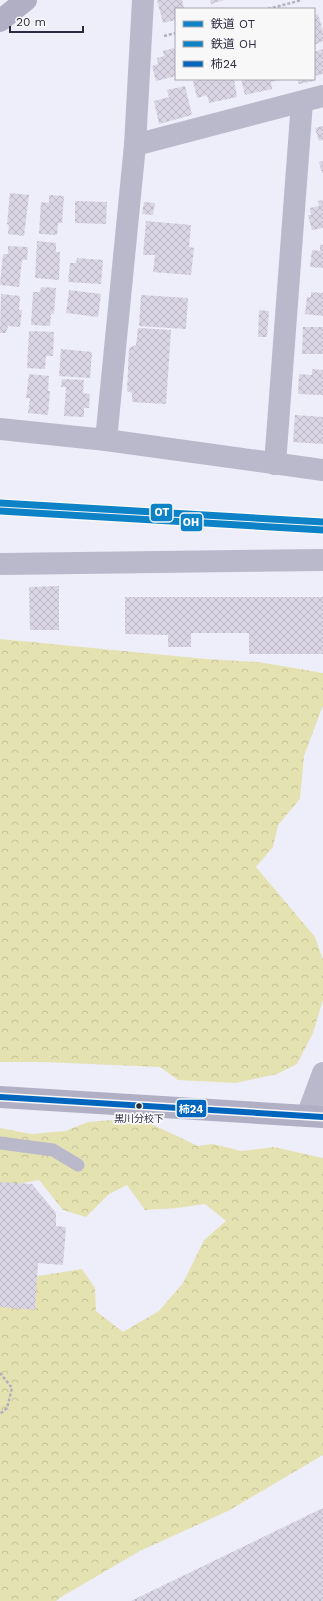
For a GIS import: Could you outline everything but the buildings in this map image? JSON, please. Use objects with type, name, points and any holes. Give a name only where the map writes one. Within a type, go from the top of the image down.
[{"type":"main road","points":[[0,22],[26,0]]},
{"type":"main road","points":[[0,1097],[315,1117]]},
{"type":"street","points":[[106,440],[135,144],[143,0]]},
{"type":"street","points":[[135,144],[323,96]]},
{"type":"street","points":[[276,464],[302,102]]},
{"type":"street","points":[[0,429],[106,440],[323,470]]},
{"type":"street","points":[[0,564],[323,560]]},
{"type":"street","points":[[315,1117],[323,1073]]},
{"type":"lane","points":[[0,1143],[53,1150],[78,1165]]},
{"type":"path","points":[[272,8],[302,0]]},
{"type":"path","points":[[0,1373],[12,1388],[7,1408],[0,1414]]},
{"type":"green space","points":[[0,639],[206,659],[258,662],[323,673],[323,705],[304,756],[300,799],[278,825],[273,847],[256,867],[315,937],[323,960],[323,1000],[313,1033],[297,1064],[277,1074],[236,1083],[178,1080],[160,1067],[43,1062],[0,1062]]},
{"type":"green space","points":[[112,1120],[145,1121],[198,1146],[213,1144],[241,1151],[274,1147],[323,1158],[323,1455],[228,1511],[140,1551],[56,1601],[0,1601],[0,1267],[38,1276],[82,1269],[95,1288],[96,1311],[123,1332],[159,1311],[183,1283],[204,1240],[226,1221],[205,1204],[145,1210],[127,1185],[109,1194],[86,1217],[63,1210],[39,1180],[0,1187],[0,1128],[31,1134],[65,1131],[88,1122]]},
{"type":"rail line","name":"OT","points":[[0,503],[323,522]]},
{"type":"rail line","name":"OH","points":[[0,511],[323,530]]},
{"type":"transit line","name":"柿24","points":[[0,1097],[323,1117]]},
{"type":"place","name":"黒川分校下","points":[[139,1106]]}]
